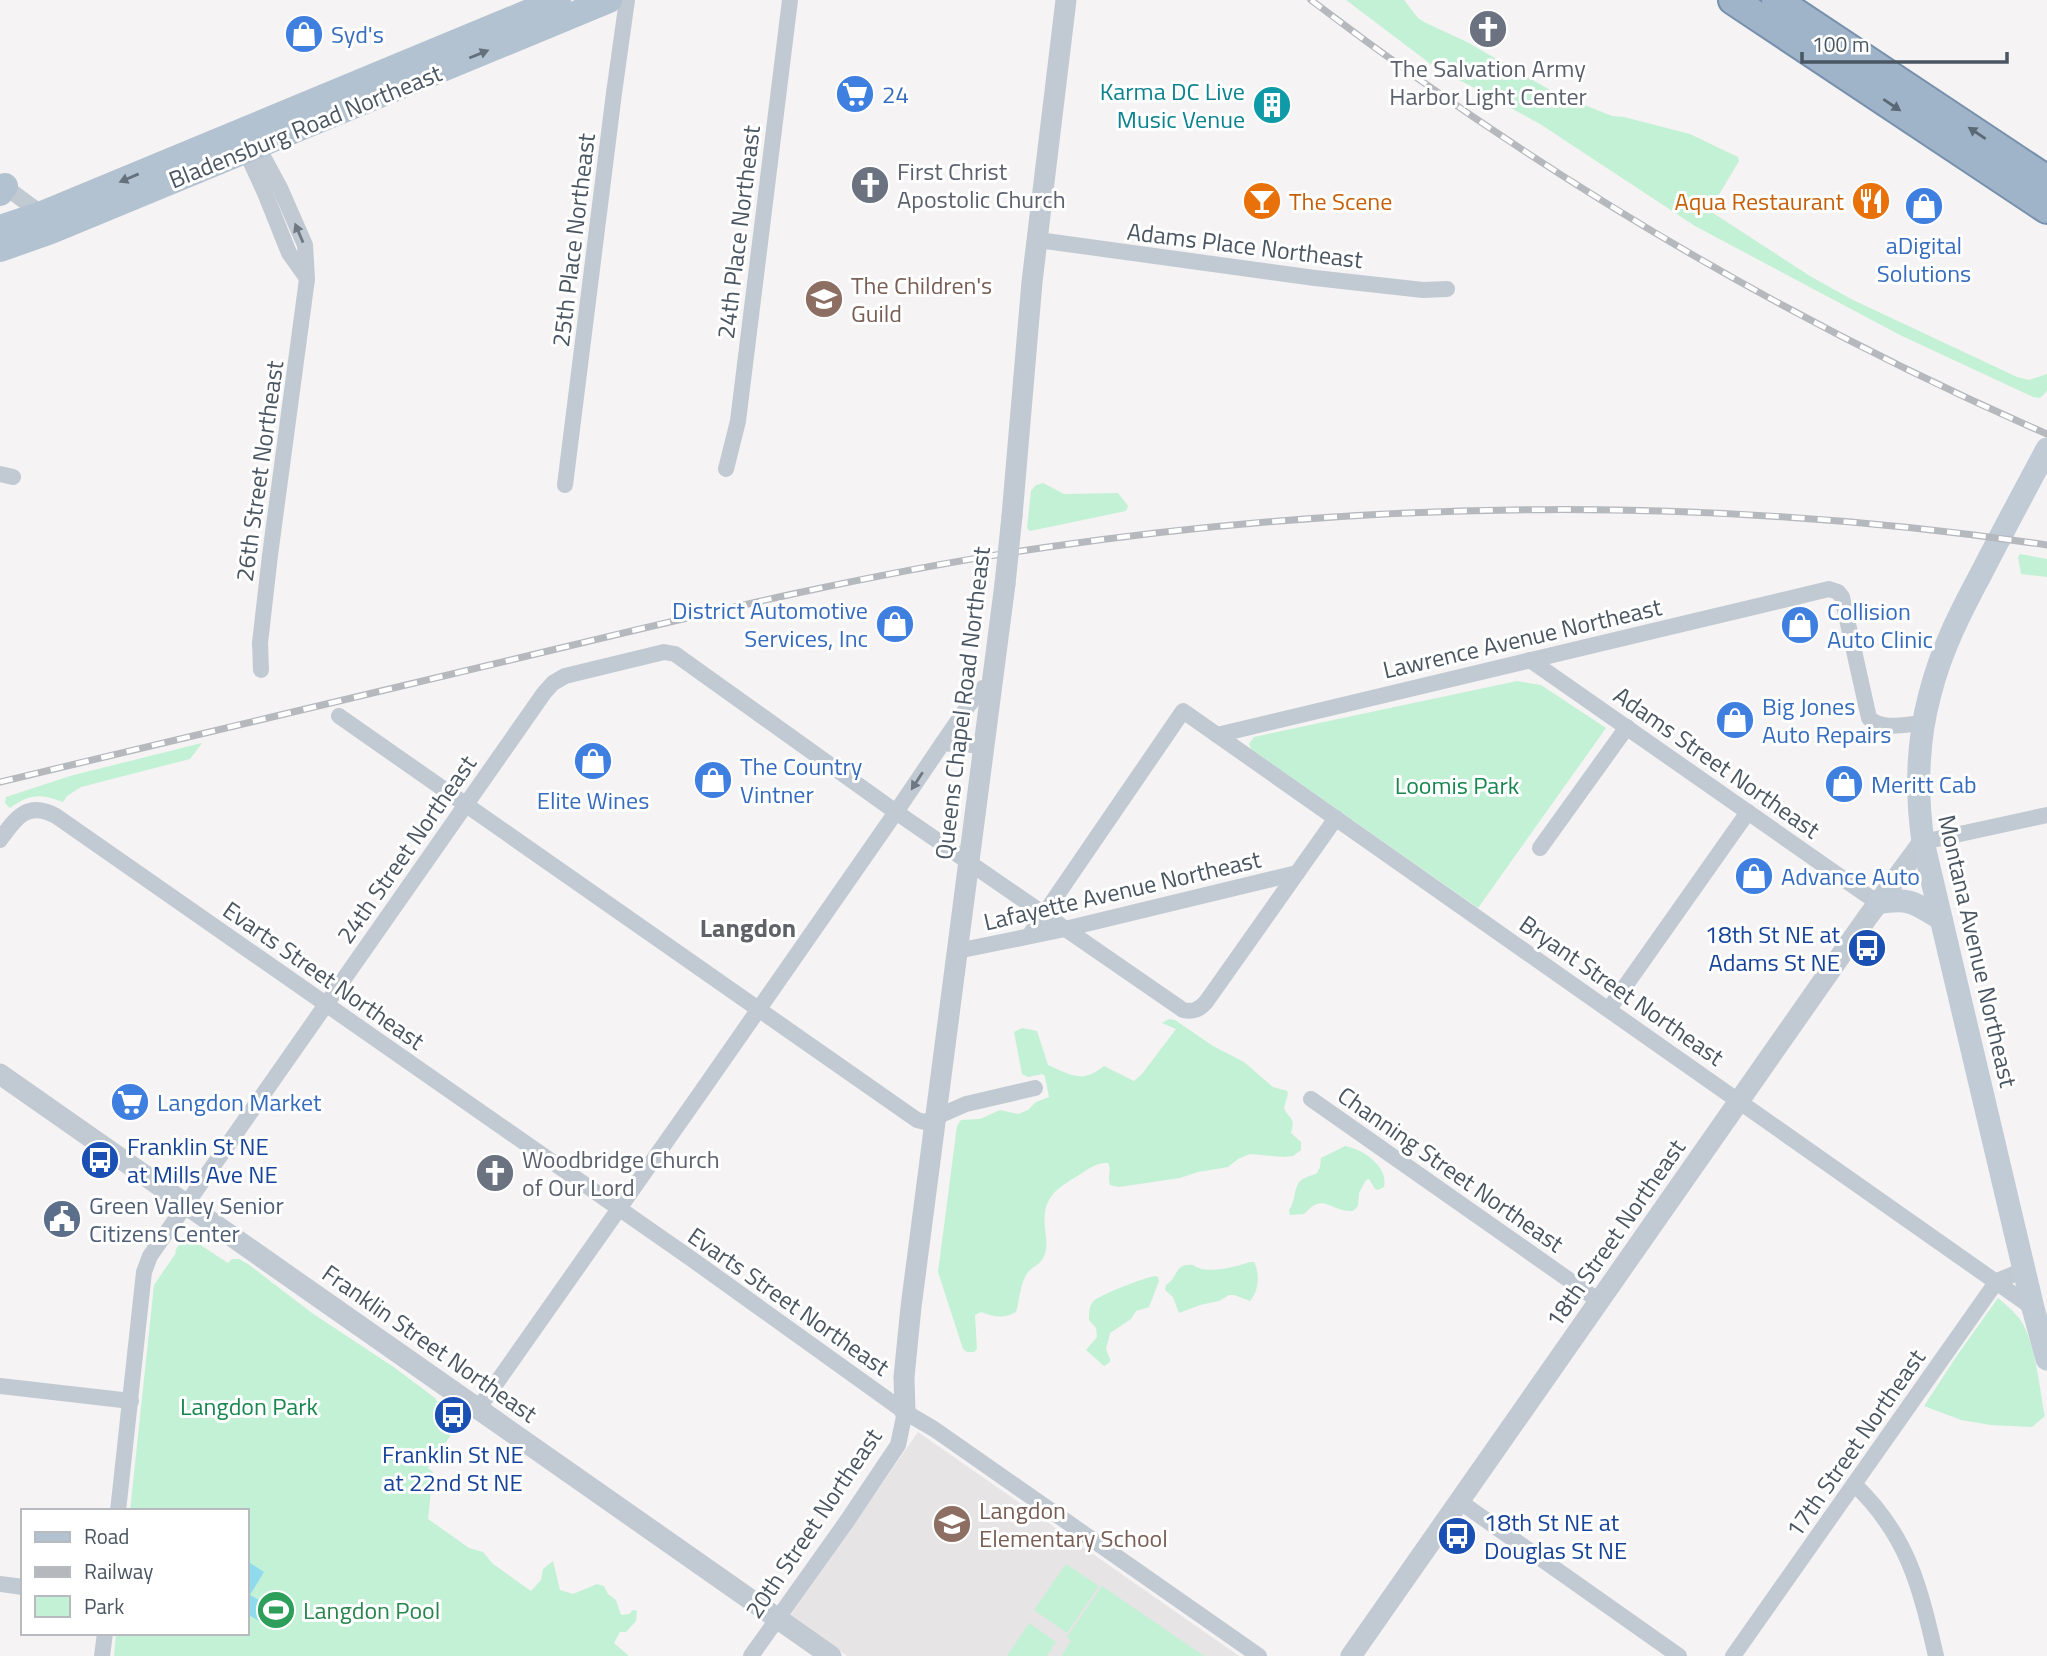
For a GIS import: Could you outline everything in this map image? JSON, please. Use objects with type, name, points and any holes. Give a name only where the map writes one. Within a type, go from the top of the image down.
[{"type":"highway","points":[[1733,0],[2043,175]]},
{"type":"highway","points":[[1776,0],[1862,71],[2047,209]]},
{"type":"main road","name":"Bladensburg Road Northeast","points":[[423,66],[558,0]]},
{"type":"main road","name":"Bladensburg Road Northeast","points":[[0,249],[46,223],[423,66],[609,0]]},
{"type":"main road","name":"Bladensburg Road Northeast","points":[[0,228],[46,223]]},
{"type":"main road","name":"Montana Avenue Northeast","points":[[2047,449],[1951,632],[1936,671],[1923,723],[1918,789],[1923,842],[2047,1359]]},
{"type":"main road","points":[[1878,903],[1904,899],[1941,919]]},
{"type":"street","name":"25th Place Northeast","points":[[565,485],[627,0]]},
{"type":"street","name":"24th Place Northeast","points":[[726,469],[738,421],[790,0]]},
{"type":"street","name":"Queens Chapel Road Northeast","points":[[905,1412],[904,1377],[911,1307],[1004,584],[1024,362],[1066,0]]},
{"type":"street","name":"26th Street Northeast","points":[[247,139],[289,253],[307,279],[270,555],[260,643],[261,670]]},
{"type":"street","points":[[2,187],[46,223]]},
{"type":"street","name":"Adams Place Northeast","points":[[1038,240],[1315,278],[1423,290],[1447,289]]},
{"type":"street","name":"Lawrence Avenue Northeast","points":[[1217,735],[1825,589],[1838,592],[1844,603],[1869,718],[1880,725],[1923,723]]},
{"type":"street","name":"24th Street Northeast","points":[[131,1401],[147,1262],[553,682],[565,676],[646,655],[664,652],[675,654],[896,812]]},
{"type":"street","name":"Adams Street Northeast","points":[[1530,660],[1878,903]]},
{"type":"street","points":[[478,1409],[983,688]]},
{"type":"street","name":"Bryant Street Northeast","points":[[1044,914],[1183,711],[2033,1308]]},
{"type":"street","points":[[339,716],[917,1120],[925,1122],[966,1104],[1035,1088]]},
{"type":"street","points":[[1540,848],[1627,727]]},
{"type":"street","points":[[942,744],[960,743],[982,747]]},
{"type":"street","name":"Evarts Street Northeast","points":[[0,840],[14,820],[24,813],[38,809],[56,816],[905,1412],[934,1429],[1259,1656]]},
{"type":"street","points":[[896,812],[1183,1010],[1192,1012],[1206,1002],[1336,818]]},
{"type":"street","points":[[1609,1009],[1748,812]]},
{"type":"street","points":[[1923,842],[2047,814]]},
{"type":"street","name":"18th Street Northeast","points":[[1351,1656],[1923,842]]},
{"type":"street","name":"Lafayette Avenue Northeast","points":[[957,951],[1065,929],[1297,873]]},
{"type":"street","points":[[1029,936],[1044,914]]},
{"type":"street","name":"Franklin Street Northeast","points":[[0,1074],[831,1656]]},
{"type":"street","name":"Channing Street Northeast","points":[[1311,1099],[1599,1301]]},
{"type":"street","points":[[1997,1281],[2024,1270]]},
{"type":"street","name":"17th Street Northeast","points":[[1733,1656],[1997,1281]]},
{"type":"street","points":[[0,1394],[0,1386],[131,1401],[118,1509]]},
{"type":"street","name":"20th Street Northeast","points":[[751,1656],[898,1445],[905,1412]]},
{"type":"street","points":[[1854,1484],[1884,1517],[1906,1554],[1922,1597],[1936,1656]]},
{"type":"street","points":[[1459,1501],[1679,1656]]},
{"type":"street","points":[[0,1584],[21,1587]]},
{"type":"street","points":[[102,1656],[104,1635]]},
{"type":"shaded area","name":"Langdon Elementary School","points":[[918,1432],[1239,1656],[847,1656],[790,1616]]},
{"type":"green space","points":[[1346,0],[1404,0],[1418,18],[1426,23],[1467,42],[1557,94],[1612,116],[1690,134],[1738,157],[1739,161],[1717,198],[1713,213],[1810,276],[1851,299],[2017,377],[2029,380],[2047,374],[2047,391],[2040,398],[2033,397],[1900,335],[1695,226],[1540,124],[1432,65]]},
{"type":"green space","points":[[1043,483],[1064,494],[1118,493],[1128,506],[1126,511],[1030,531],[1027,528],[1031,491],[1036,485]]},
{"type":"green space","points":[[2020,554],[2047,559],[2047,577],[2021,574],[2018,557]]},
{"type":"green space","name":"Loomis Park","points":[[1517,681],[1541,685],[1606,728],[1478,908],[1251,749],[1249,744],[1254,737]]},
{"type":"green space","points":[[202,743],[190,759],[81,787],[63,802],[36,796],[10,808],[5,803],[6,797],[70,776]]},
{"type":"green space","points":[[1169,1019],[1175,1020],[1213,1046],[1244,1062],[1273,1087],[1287,1091],[1284,1108],[1292,1121],[1291,1133],[1301,1142],[1301,1150],[1293,1156],[1284,1157],[1250,1154],[1228,1167],[1180,1178],[1119,1187],[1110,1185],[1108,1163],[1089,1168],[1063,1185],[1048,1202],[1045,1253],[1041,1261],[1026,1275],[1016,1312],[1003,1316],[981,1312],[975,1315],[977,1349],[967,1352],[963,1349],[938,1272],[957,1126],[961,1120],[980,1119],[1000,1110],[1018,1114],[1049,1097],[1043,1074],[1028,1077],[1022,1074],[1014,1032],[1022,1028],[1037,1031],[1048,1065],[1063,1072],[1083,1076],[1104,1066],[1134,1081],[1176,1029],[1162,1023]]},
{"type":"green space","points":[[1345,1146],[1367,1155],[1379,1166],[1383,1173],[1384,1187],[1375,1189],[1369,1179],[1366,1180],[1359,1193],[1358,1206],[1353,1211],[1322,1203],[1311,1207],[1304,1214],[1290,1215],[1289,1210],[1300,1181],[1317,1173],[1321,1158]]},
{"type":"green space","name":"Langdon Park","points":[[185,1235],[228,1263],[232,1259],[239,1259],[248,1264],[312,1313],[435,1398],[449,1418],[458,1425],[428,1468],[433,1472],[428,1519],[469,1548],[483,1552],[493,1564],[531,1591],[541,1580],[543,1569],[553,1561],[560,1590],[573,1594],[597,1584],[604,1586],[608,1594],[616,1600],[621,1615],[637,1611],[636,1621],[626,1632],[620,1632],[614,1643],[629,1656],[114,1656],[116,1635],[248,1635],[248,1509],[130,1509],[154,1285]]},
{"type":"green space","points":[[1254,1262],[1258,1277],[1257,1287],[1250,1301],[1229,1295],[1219,1301],[1179,1313],[1173,1297],[1165,1290],[1166,1285],[1183,1266],[1193,1265],[1213,1270]]},
{"type":"green space","points":[[1155,1276],[1159,1281],[1149,1307],[1136,1311],[1131,1319],[1110,1333],[1106,1349],[1110,1362],[1104,1366],[1086,1350],[1097,1337],[1096,1328],[1089,1320],[1091,1305],[1111,1292]]},
{"type":"green space","points":[[1998,1298],[2022,1322],[2032,1347],[2045,1416],[2032,1427],[1961,1420],[1924,1406]]},
{"type":"green space","points":[[1066,1564],[1099,1586],[1067,1633],[1034,1610]]},
{"type":"green space","points":[[1102,1586],[1204,1656],[1061,1656],[1071,1641],[1067,1637]]},
{"type":"green space","points":[[1029,1623],[1056,1642],[1047,1656],[1007,1656]]},
{"type":"water","points":[[248,1562],[264,1572],[250,1595],[268,1605],[259,1621],[248,1615]]},
{"type":"railway","points":[[1311,0],[1485,125],[1666,239],[1853,342],[1949,390],[2047,434]]},
{"type":"railway","points":[[0,782],[797,593],[985,557],[1172,531],[1422,512],[1673,511],[1923,529],[2047,545]]},
{"type":"place","name":"The Salvation Army Harbor Light Center","points":[[1488,29]]},
{"type":"place","name":"Syd's","points":[[304,34]]},
{"type":"place","name":"24","points":[[855,94]]},
{"type":"place","name":"Karma DC Live Music Venue","points":[[1272,105]]},
{"type":"place","name":"First Christ Apostolic Church","points":[[870,185]]},
{"type":"place","name":"The Scene","points":[[1262,201]]},
{"type":"place","name":"Aqua Restaurant","points":[[1871,201]]},
{"type":"place","name":"aDigital Solutions","points":[[1924,206]]},
{"type":"place","name":"The Children's Guild","points":[[824,299]]},
{"type":"place","name":"District Automotive Services, Inc","points":[[895,624]]},
{"type":"place","name":"Collision Auto Clinic","points":[[1800,625]]},
{"type":"place","name":"Big Jones Auto Repairs","points":[[1735,720]]},
{"type":"place","name":"Elite Wines","points":[[593,761]]},
{"type":"place","name":"The Country Vintner","points":[[713,780]]},
{"type":"place","name":"Meritt Cab","points":[[1844,784]]},
{"type":"place","name":"Advance Auto","points":[[1754,876]]},
{"type":"place","name":"18th St NE at Adams St NE","points":[[1867,948]]},
{"type":"place","name":"Langdon Market","points":[[130,1102]]},
{"type":"place","name":"Franklin St NE at Mills Ave NE","points":[[100,1160]]},
{"type":"place","name":"Woodbridge Church of Our Lord","points":[[495,1173]]},
{"type":"place","name":"Green Valley Senior Citizens Center","points":[[62,1219]]},
{"type":"place","name":"Franklin St NE at 22nd St NE","points":[[453,1415]]},
{"type":"place","name":"Langdon Elementary School","points":[[952,1524]]},
{"type":"place","name":"18th St NE at Douglas St NE","points":[[1457,1536]]},
{"type":"place","name":"Langdon Pool","points":[[276,1610]]},
{"type":"district","name":"Langdon","points":[[748,927]]}]
